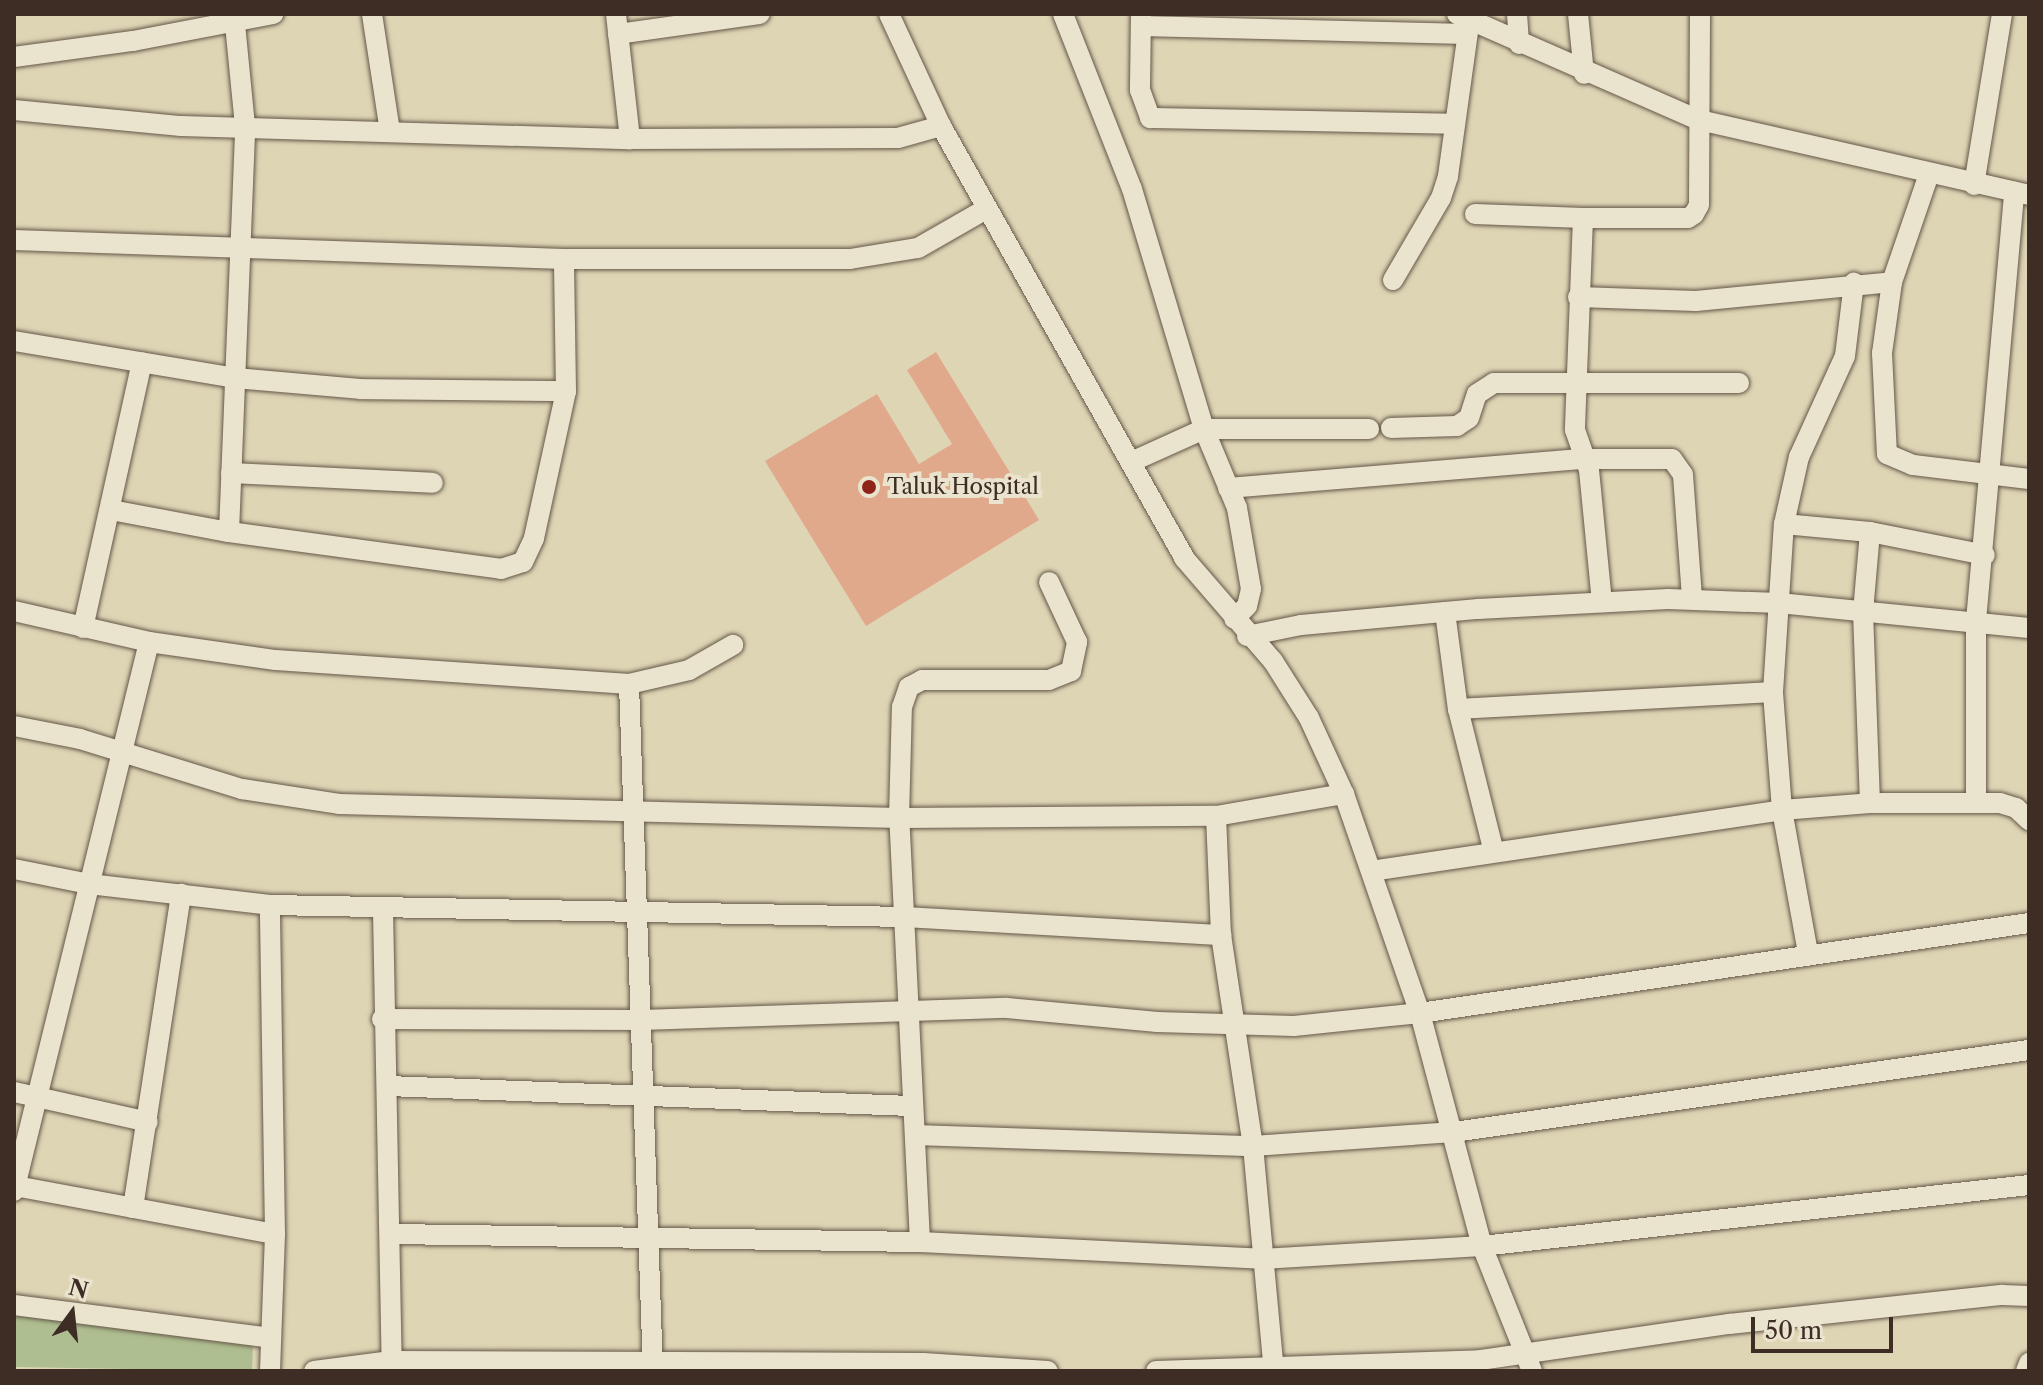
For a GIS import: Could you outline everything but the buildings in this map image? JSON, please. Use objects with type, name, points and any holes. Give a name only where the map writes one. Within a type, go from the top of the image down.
[{"type":"street","points":[[14,57],[235,24],[273,14]]},
{"type":"street","points":[[372,14],[390,132]]},
{"type":"street","points":[[630,139],[617,24],[760,14]]},
{"type":"street","points":[[889,14],[941,126],[986,209],[1184,558],[1247,636],[1273,661],[1309,718],[1344,794],[1420,1013],[1482,1246],[1530,1364]]},
{"type":"street","points":[[1063,14],[1132,189],[1204,429],[1237,508],[1251,589],[1247,606],[1234,619]]},
{"type":"street","points":[[1517,14],[1519,44]]},
{"type":"street","points":[[1578,14],[1584,74]]},
{"type":"street","points":[[1475,214],[1688,218],[1694,214],[1699,205],[1700,14]]},
{"type":"street","points":[[1974,185],[2002,14]]},
{"type":"street","points":[[1455,124],[1150,118],[1140,90],[1141,20],[1464,23],[1699,120],[1974,185],[2021,193],[1976,621],[1976,801]]},
{"type":"street","points":[[1393,280],[1441,198],[1455,124],[1464,23]]},
{"type":"street","points":[[229,532],[245,126],[235,24]]},
{"type":"street","points":[[14,110],[181,126],[630,139],[898,138],[941,126]]},
{"type":"street","points":[[1929,174],[1892,282],[1882,353],[1887,454],[1913,465],[1991,470],[2029,479]]},
{"type":"street","points":[[14,240],[564,259],[850,259],[918,248],[986,209]]},
{"type":"street","points":[[1583,218],[1575,430],[1584,459],[1602,602]]},
{"type":"street","points":[[111,510],[229,532],[512,568],[530,552],[566,391],[564,259]]},
{"type":"street","points":[[1578,297],[1696,301],[1854,283],[1892,282]]},
{"type":"street","points":[[1808,953],[1782,810],[1773,692],[1784,524],[1799,457],[1845,356],[1854,283]]},
{"type":"street","points":[[15,343],[235,378],[360,389],[566,391]]},
{"type":"street","points":[[83,628],[142,362]]},
{"type":"street","points":[[1391,428],[1457,426],[1469,418],[1477,394],[1494,383],[1739,383]]},
{"type":"street","points":[[1131,462],[1204,429],[1369,429]]},
{"type":"street","points":[[1228,488],[1584,459],[1665,458],[1681,467],[1692,599]]},
{"type":"street","points":[[231,473],[433,483]]},
{"type":"street","points":[[1784,524],[1870,532],[1985,555]]},
{"type":"street","points":[[1870,532],[1863,612],[1870,803]]},
{"type":"street","points":[[920,1242],[899,818],[902,707],[909,687],[922,680],[1049,680],[1075,666],[1077,642],[1049,582]]},
{"type":"street","points":[[1247,636],[1301,625],[1445,612],[1692,599],[1779,603],[2029,628]]},
{"type":"street","points":[[14,611],[149,642],[276,660],[629,684],[689,670],[733,645]]},
{"type":"street","points":[[1445,612],[1458,709],[1494,852]]},
{"type":"street","points":[[149,642],[125,752],[14,1189],[275,1234]]},
{"type":"street","points":[[629,684],[636,811],[641,1020],[647,1092],[653,1368]]},
{"type":"street","points":[[1458,709],[1773,692]]},
{"type":"street","points":[[14,726],[125,752],[242,789],[294,799],[899,818],[1216,816],[1344,794]]},
{"type":"street","points":[[1371,871],[1782,810],[1870,803],[1976,801],[2016,808],[2029,820]]},
{"type":"street","points":[[1216,816],[1221,935],[1253,1146],[1274,1369]]},
{"type":"street","points":[[14,869],[89,884],[270,905],[383,910],[906,917],[1221,935]]},
{"type":"street","points":[[133,1208],[181,894]]},
{"type":"street","points":[[270,905],[275,1234],[270,1371]]},
{"type":"street","points":[[383,910],[382,1019],[388,1086],[392,1366]]},
{"type":"street","points":[[382,1019],[641,1020],[1007,1008],[1157,1022],[1233,1021],[1294,1026],[1420,1013],[1808,953],[2029,923]]},
{"type":"street","points":[[915,1135],[1253,1146],[1454,1132],[2029,1050]]},
{"type":"street","points":[[388,1086],[647,1092],[911,1106]]},
{"type":"street","points":[[14,1092],[148,1122]]},
{"type":"street","points":[[392,1234],[648,1241],[920,1242],[1262,1259],[1482,1246],[2029,1185]]},
{"type":"street","points":[[1156,1371],[1530,1364],[1729,1324],[2002,1295],[2029,1296]]},
{"type":"street","points":[[14,1305],[271,1338]]},
{"type":"street","points":[[314,1371],[392,1366],[653,1368],[923,1363],[1048,1371]]},
{"type":"street","points":[[2026,1371],[2029,1363]]},
{"type":"green space","points":[[14,1307],[253,1340],[252,1371],[14,1367]]},
{"type":"place","name":"Taluk Hospital","points":[[869,487]]}]
